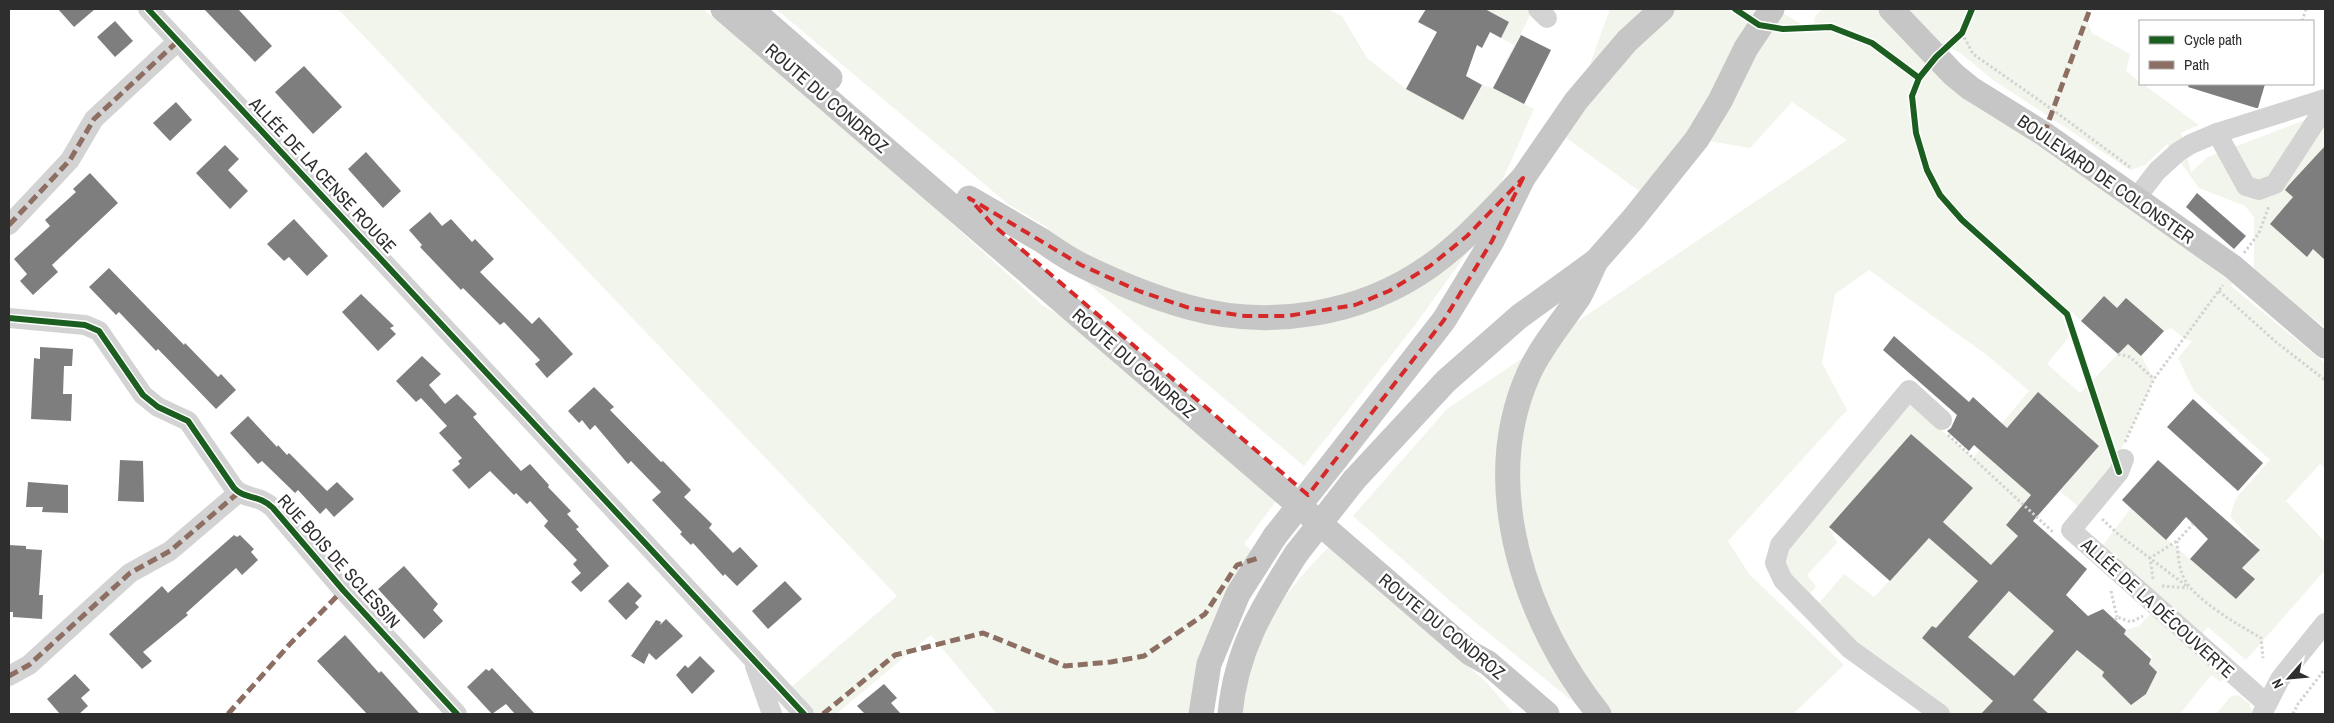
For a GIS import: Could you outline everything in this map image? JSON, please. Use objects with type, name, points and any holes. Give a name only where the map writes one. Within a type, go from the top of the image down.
[{"type":"main road","name":"ROUTE DU CONDROZ","points":[[723,9],[1470,653],[1488,662],[1547,714]]},
{"type":"main road","name":"ROUTE DU CONDROZ","points":[[751,9],[969,198],[992,224],[1563,714]]},
{"type":"main road","points":[[1201,714],[1209,664],[1234,603],[1275,536],[1444,320],[1492,241],[1523,178],[1576,101],[1627,41],[1662,9]]},
{"type":"main road","points":[[1230,714],[1232,684],[1244,650],[1262,608],[1296,554],[1354,480],[1446,382],[1520,316],[1596,260],[1633,219],[1697,140],[1720,101],[1746,48],[1772,9]]},
{"type":"main road","name":"BOULEVARD DE COLONSTER","points":[[1891,9],[1936,57],[1970,88],[2044,134],[2142,189],[2184,234],[2233,267],[2325,346]]},
{"type":"main road","points":[[969,198],[1081,265],[1139,290],[1189,308],[1245,316],[1287,316],[1329,311],[1355,305],[1389,291],[1430,266],[1467,236],[1523,178]]},
{"type":"main road","points":[[1596,260],[1580,295],[1550,337],[1529,373],[1513,423],[1507,478],[1516,546],[1528,590],[1550,642],[1585,697],[1599,714]]},
{"type":"main road","points":[[1470,653],[1521,714]]},
{"type":"street","name":"ALLÉE DE LA CENSE ROUGE","points":[[148,9],[804,714]]},
{"type":"street","points":[[9,222],[70,160],[94,119],[178,42]]},
{"type":"street","points":[[2142,189],[2178,152],[2200,139],[2325,99]]},
{"type":"street","points":[[2217,133],[2246,186],[2259,190],[2275,184],[2325,107]]},
{"type":"street","points":[[9,318],[85,324],[99,331],[144,395],[158,407],[188,420],[238,493],[170,551],[130,573],[29,665],[9,676]]},
{"type":"street","points":[[1940,714],[1850,649],[1783,580],[1775,563],[1780,545],[1908,390],[1942,420]]},
{"type":"street","name":"ALLÉE DE LA DÉCOUVERTE","points":[[2124,459],[2119,472],[2071,530],[2265,709],[2280,679],[2325,623]]},
{"type":"street","name":"RUE BOIS DE SCLESSIN","points":[[238,493],[264,500],[273,508],[343,590],[456,714]]},
{"type":"street","points":[[752,659],[772,714]]},
{"type":"path","points":[[1936,57],[1962,33],[1965,25]]},
{"type":"path","points":[[1962,33],[1973,54],[2053,110],[2142,189]]},
{"type":"path","points":[[2124,459],[2122,448],[2154,379],[2259,233],[2271,202],[2259,190]]},
{"type":"path","points":[[2219,291],[2276,342],[2325,380]]},
{"type":"path","points":[[2118,354],[2130,357],[2154,379]]},
{"type":"path","points":[[1942,420],[1942,430],[2054,533]]},
{"type":"path","points":[[2089,507],[2118,534],[2229,618],[2261,638],[2262,658]]},
{"type":"path","points":[[2150,558],[2177,541],[2193,524]]},
{"type":"path","points":[[2177,541],[2182,575],[2189,588]]},
{"type":"path","points":[[2150,558],[2154,587],[2170,585],[2189,588]]},
{"type":"path","points":[[2114,620],[2117,616],[2131,622],[2141,619],[2154,605]]},
{"type":"path","points":[[2293,714],[2298,704],[2325,669]]},
{"type":"highlighted area","points":[[1523,178],[1492,241],[1444,320],[1308,495],[992,224],[969,198],[1081,265],[1139,291],[1189,308],[1245,316],[1287,316],[1355,305],[1389,291],[1430,266],[1467,236]]},
{"type":"shaded area","points":[[338,9],[703,9],[825,109],[1042,305],[1080,327],[1277,500],[1244,544],[1253,552],[1191,714],[997,714],[931,635],[836,714],[814,714],[789,689],[897,596]]},
{"type":"shaded area","points":[[776,9],[1327,9],[1342,16],[1367,58],[1406,89],[1463,119],[1482,85],[1493,88],[1514,45],[1501,38],[1509,22],[1485,9],[1530,9],[1532,11],[1494,88],[1534,109],[1475,242],[1415,325],[1304,466],[1050,251],[1047,227],[1008,204]]},
{"type":"shaded area","points":[[1610,9],[1776,9],[1813,31],[1815,16],[1822,9],[1881,9],[2232,283],[2231,286],[2325,363],[2325,468],[2320,464],[2286,501],[2325,542],[2325,570],[2246,660],[2208,627],[2200,636],[2102,546],[2131,508],[2236,599],[2254,579],[2242,568],[2260,550],[2230,516],[2236,498],[2270,460],[2194,391],[2178,358],[2192,341],[2185,339],[2171,328],[2164,331],[2126,298],[2117,308],[2104,296],[2081,321],[2071,311],[2063,318],[2069,337],[2047,364],[2080,393],[2128,344],[2141,356],[2154,379],[2122,447],[2123,458],[2083,511],[2060,491],[2099,446],[2038,393],[1985,454],[2031,495],[2006,524],[2018,536],[1991,565],[1943,522],[1973,488],[1911,434],[1829,527],[1837,543],[1807,575],[1816,586],[1807,598],[1785,574],[1781,555],[1908,401],[1973,458],[2029,391],[1988,356],[1869,270],[1835,294],[1822,363],[1847,410],[1728,541],[1749,574],[1844,665],[1793,714],[1588,714],[1464,613],[1353,516],[1447,409],[1847,140],[1792,102],[1750,148],[1685,137],[1639,191],[1564,136]]},
{"type":"shaded area","points":[[1903,9],[2088,9],[2085,15],[2092,33],[2130,54],[2126,71],[2139,81],[2139,85],[2144,85],[2199,125],[2181,133],[2191,172],[2208,157],[2313,117],[2325,103],[2325,327],[2254,276],[2254,217],[2245,206],[2199,188],[2167,144],[2145,165],[2130,170],[1993,80],[1959,52],[1932,41]]},
{"type":"shaded area","points":[[1929,538],[1978,581],[1936,628],[1932,626],[1922,638],[1993,701],[1984,711],[1988,714],[1950,714],[1814,609],[1844,574],[1874,597]]},
{"type":"shaded area","points":[[1330,546],[1485,681],[1514,714],[1242,714],[1250,664],[1263,632],[1282,600]]},
{"type":"shaded area","points":[[2009,591],[2049,626],[2061,624],[2014,676],[1973,641],[1965,640]]},
{"type":"shaded area","points":[[2151,613],[2224,678],[2221,682],[2211,675],[2180,714],[2049,714],[2029,697],[2035,692],[2038,695],[2086,640],[2091,661],[2104,672],[2102,676],[2132,704],[2146,694],[2157,672],[2149,664],[2153,656],[2146,650],[2144,653],[2124,634],[2126,630],[2139,626]]},
{"type":"shaded area","points":[[2238,695],[2249,703],[2253,714],[2216,714],[2230,697]]},
{"type":"building","points":[[58,9],[95,9],[74,27]]},
{"type":"building","points":[[204,9],[238,9],[272,46],[255,62]]},
{"type":"building","points":[[1426,9],[1485,9],[1509,22],[1501,38],[1490,32],[1482,48],[1477,45],[1466,76],[1482,85],[1463,120],[1406,89],[1437,32],[1418,22]]},
{"type":"building","points":[[115,21],[133,41],[115,57],[97,37]]},
{"type":"building","points":[[1521,35],[1551,50],[1524,104],[1493,88]]},
{"type":"building","points":[[304,66],[342,107],[313,134],[275,92]]},
{"type":"building","points":[[2189,85],[2265,85],[2258,108],[2188,87]]},
{"type":"building","points":[[176,102],[192,120],[170,141],[153,123]]},
{"type":"building","points":[[225,145],[239,159],[228,170],[248,191],[230,209],[196,173]]},
{"type":"building","points":[[2325,146],[2325,260],[2313,249],[2307,257],[2270,224],[2293,197],[2285,190]]},
{"type":"building","points":[[366,152],[401,191],[383,208],[348,169]]},
{"type":"building","points":[[90,173],[118,203],[52,265],[58,272],[33,295],[20,281],[27,274],[14,259],[50,226],[45,220],[76,192],[73,189]]},
{"type":"building","points":[[2197,193],[2246,236],[2234,249],[2186,207]]},
{"type":"building","points":[[430,212],[442,226],[451,219],[472,242],[475,239],[494,259],[480,272],[532,324],[539,317],[573,354],[547,378],[535,364],[540,360],[504,322],[500,325],[463,288],[461,290],[420,247],[422,245],[409,230]]},
{"type":"building","points":[[294,219],[328,256],[307,276],[289,257],[284,261],[267,244]]},
{"type":"building","points":[[109,268],[184,345],[185,343],[218,377],[221,374],[236,390],[216,409],[158,349],[156,351],[119,312],[116,315],[89,287]]},
{"type":"building","points":[[361,294],[394,326],[390,328],[396,334],[378,351],[342,312]]},
{"type":"building","points":[[2104,296],[2117,308],[2126,298],[2164,331],[2141,356],[2128,344],[2118,354],[2081,321]]},
{"type":"building","points":[[1894,336],[1969,402],[1973,397],[2007,428],[2038,392],[2099,446],[2033,521],[2087,569],[2066,595],[2088,616],[2103,609],[2126,630],[2124,634],[2151,659],[2149,664],[2157,672],[2146,694],[2131,705],[2102,676],[2104,672],[2077,650],[2033,700],[2049,714],[1981,714],[1993,701],[1922,638],[1932,626],[1936,628],[1978,581],[1929,538],[1890,581],[1829,527],[1911,434],[1973,488],[1943,522],[1991,565],[2018,536],[2006,525],[2031,495],[1974,445],[1969,451],[1947,431],[1951,428],[1957,415],[1883,350]],"holes":[[[2009,591],[2054,631],[2014,676],[1968,637]]]},
{"type":"building","points":[[40,347],[73,349],[72,366],[64,366],[63,394],[72,394],[71,421],[31,419],[34,358],[40,359]]},
{"type":"building","points":[[422,356],[441,374],[429,385],[445,404],[457,394],[477,414],[473,417],[521,471],[530,464],[549,485],[548,487],[571,511],[567,514],[579,527],[576,529],[609,566],[581,592],[571,582],[581,573],[573,564],[577,560],[544,526],[548,521],[530,501],[527,504],[516,493],[514,495],[490,471],[469,489],[452,470],[460,464],[458,461],[462,458],[439,433],[447,426],[421,398],[416,402],[396,381]]},
{"type":"building","points":[[594,387],[614,407],[610,410],[691,490],[684,497],[712,524],[709,528],[733,553],[740,547],[758,566],[737,586],[725,574],[723,576],[693,543],[691,545],[680,534],[682,532],[652,500],[661,492],[631,461],[628,464],[595,425],[590,430],[582,420],[579,423],[568,411]]},
{"type":"building","points":[[2193,399],[2263,463],[2238,491],[2167,427]]},
{"type":"building","points":[[248,416],[277,447],[278,445],[287,455],[289,453],[327,491],[337,482],[354,499],[334,517],[326,508],[320,514],[298,490],[295,493],[262,461],[258,464],[230,433]]},
{"type":"building","points":[[120,460],[143,461],[144,502],[118,501]]},
{"type":"building","points":[[2158,460],[2260,550],[2242,568],[2255,579],[2236,599],[2190,559],[2208,539],[2186,517],[2166,540],[2122,500]]},
{"type":"building","points":[[28,482],[68,485],[68,513],[42,512],[43,507],[26,507]]},
{"type":"building","points":[[234,535],[237,537],[240,535],[254,549],[251,552],[258,560],[242,575],[236,568],[186,613],[188,615],[143,652],[152,661],[142,669],[109,634],[162,586],[168,593]]},
{"type":"building","points":[[9,545],[26,546],[26,549],[42,550],[39,595],[43,595],[42,619],[13,617],[13,612],[9,612]]},
{"type":"building","points":[[404,566],[438,604],[433,610],[443,621],[424,639],[378,589]]},
{"type":"building","points":[[785,581],[802,599],[768,629],[752,611]]},
{"type":"building","points":[[628,582],[642,596],[635,603],[639,607],[626,620],[608,601]]},
{"type":"building","points":[[666,619],[683,636],[656,660],[649,653],[644,664],[631,656],[656,620],[661,622],[660,625]]},
{"type":"building","points":[[345,635],[379,673],[381,671],[420,714],[367,714],[317,661]]},
{"type":"building","points":[[700,656],[715,671],[692,694],[676,675],[685,665],[688,668]]},
{"type":"building","points":[[492,668],[535,714],[515,714],[506,704],[492,714],[467,687],[486,669],[489,671]]},
{"type":"building","points":[[75,674],[90,690],[81,698],[88,706],[79,714],[60,714],[47,699]]},
{"type":"building","points":[[884,684],[897,698],[891,703],[901,714],[865,714],[857,706]]},
{"type":"marked path","points":[[2044,134],[2090,9]]},
{"type":"marked path","points":[[9,225],[70,160],[94,119],[178,41]]},
{"type":"marked path","points":[[9,676],[29,665],[130,573],[170,551],[238,493]]},
{"type":"marked path","points":[[823,714],[895,655],[983,633],[1065,666],[1111,662],[1144,656],[1205,614],[1237,565],[1261,557]]},
{"type":"marked path","points":[[228,714],[289,645],[343,590],[340,587]]},
{"type":"cycle path","points":[[148,9],[804,714]]},
{"type":"cycle path","points":[[1735,9],[1759,25],[1783,29],[1831,27],[1872,43],[1919,78]]},
{"type":"cycle path","points":[[1972,9],[1962,33],[1936,57],[1919,78],[1912,96],[1916,133],[1927,170],[1940,195],[1962,220],[2067,314],[2119,472]]},
{"type":"cycle path","points":[[9,318],[85,325],[99,331],[143,395],[158,407],[188,421],[234,488],[238,492],[263,501],[273,508],[343,590],[457,714]]}]
